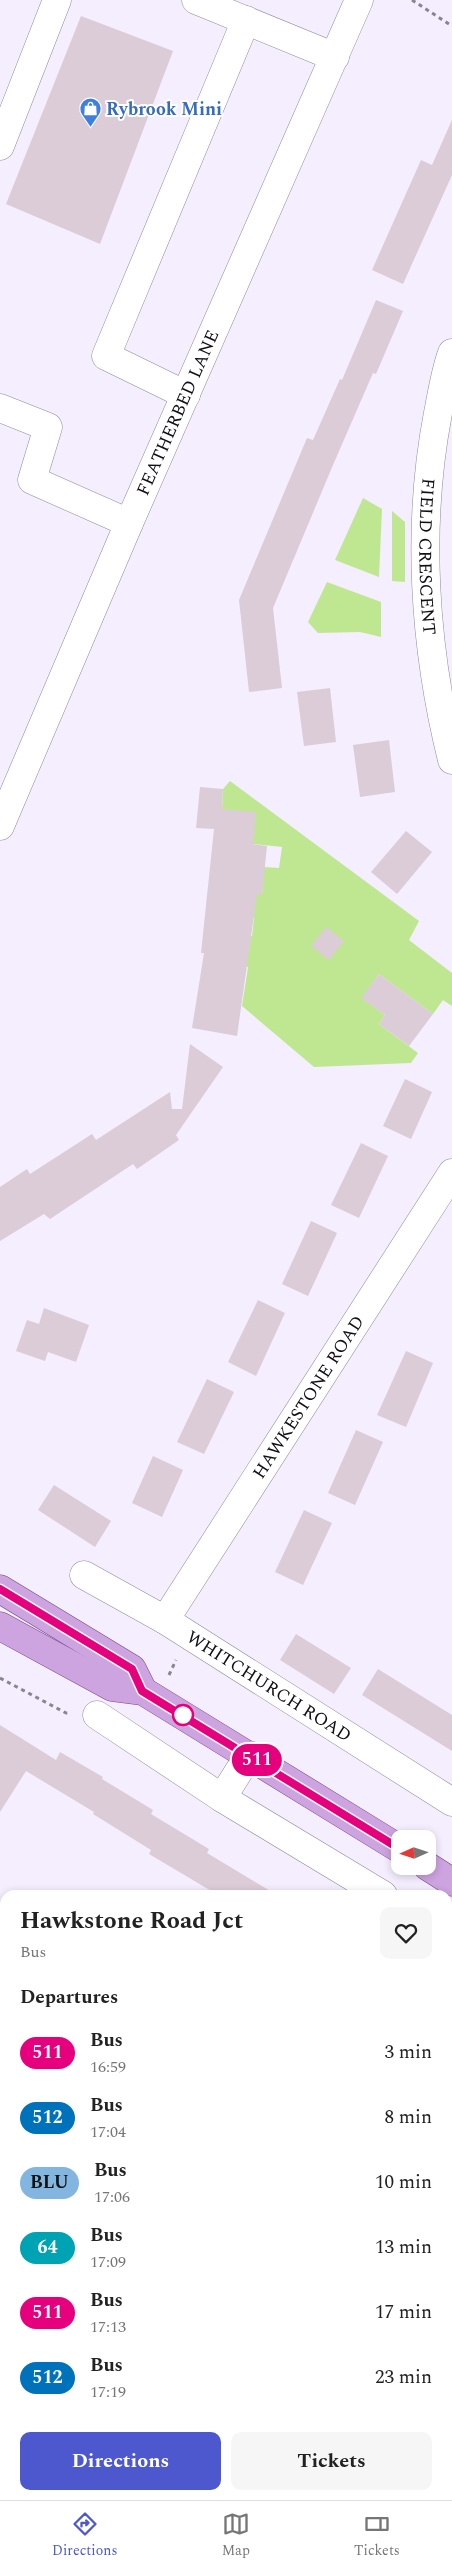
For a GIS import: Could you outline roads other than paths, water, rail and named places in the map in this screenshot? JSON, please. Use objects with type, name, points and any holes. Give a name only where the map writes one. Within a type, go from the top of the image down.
[{"type":"main road","points":[[0,1589],[132,1669],[249,1755],[391,1843]]},
{"type":"main road","points":[[0,1626],[112,1687],[154,1685]]},
{"type":"main road","points":[[436,1872],[452,1882]]},
{"type":"street","points":[[0,146],[57,0]]},
{"type":"street","points":[[196,0],[335,57]]},
{"type":"street","name":"FEATHERBED LANE","points":[[2,815],[359,0]]},
{"type":"street","points":[[186,395],[106,356],[246,20]]},
{"type":"street","name":"FIELD CRESCENT","points":[[452,353],[432,442],[425,553],[435,671],[440,709],[452,760]]},
{"type":"street","points":[[0,408],[48,428],[32,480],[129,523]]},
{"type":"street","name":"HAWKESTONE ROAD","points":[[165,1620],[452,1173]]},
{"type":"street","name":"WHITCHURCH ROAD","points":[[84,1575],[165,1620],[452,1802]]},
{"type":"street","points":[[97,1715],[222,1798],[375,1890]]},
{"type":"street","points":[[222,1798],[249,1755]]},
{"type":"place","name":"Rybrook Mini","points":[[90,128]]}]
